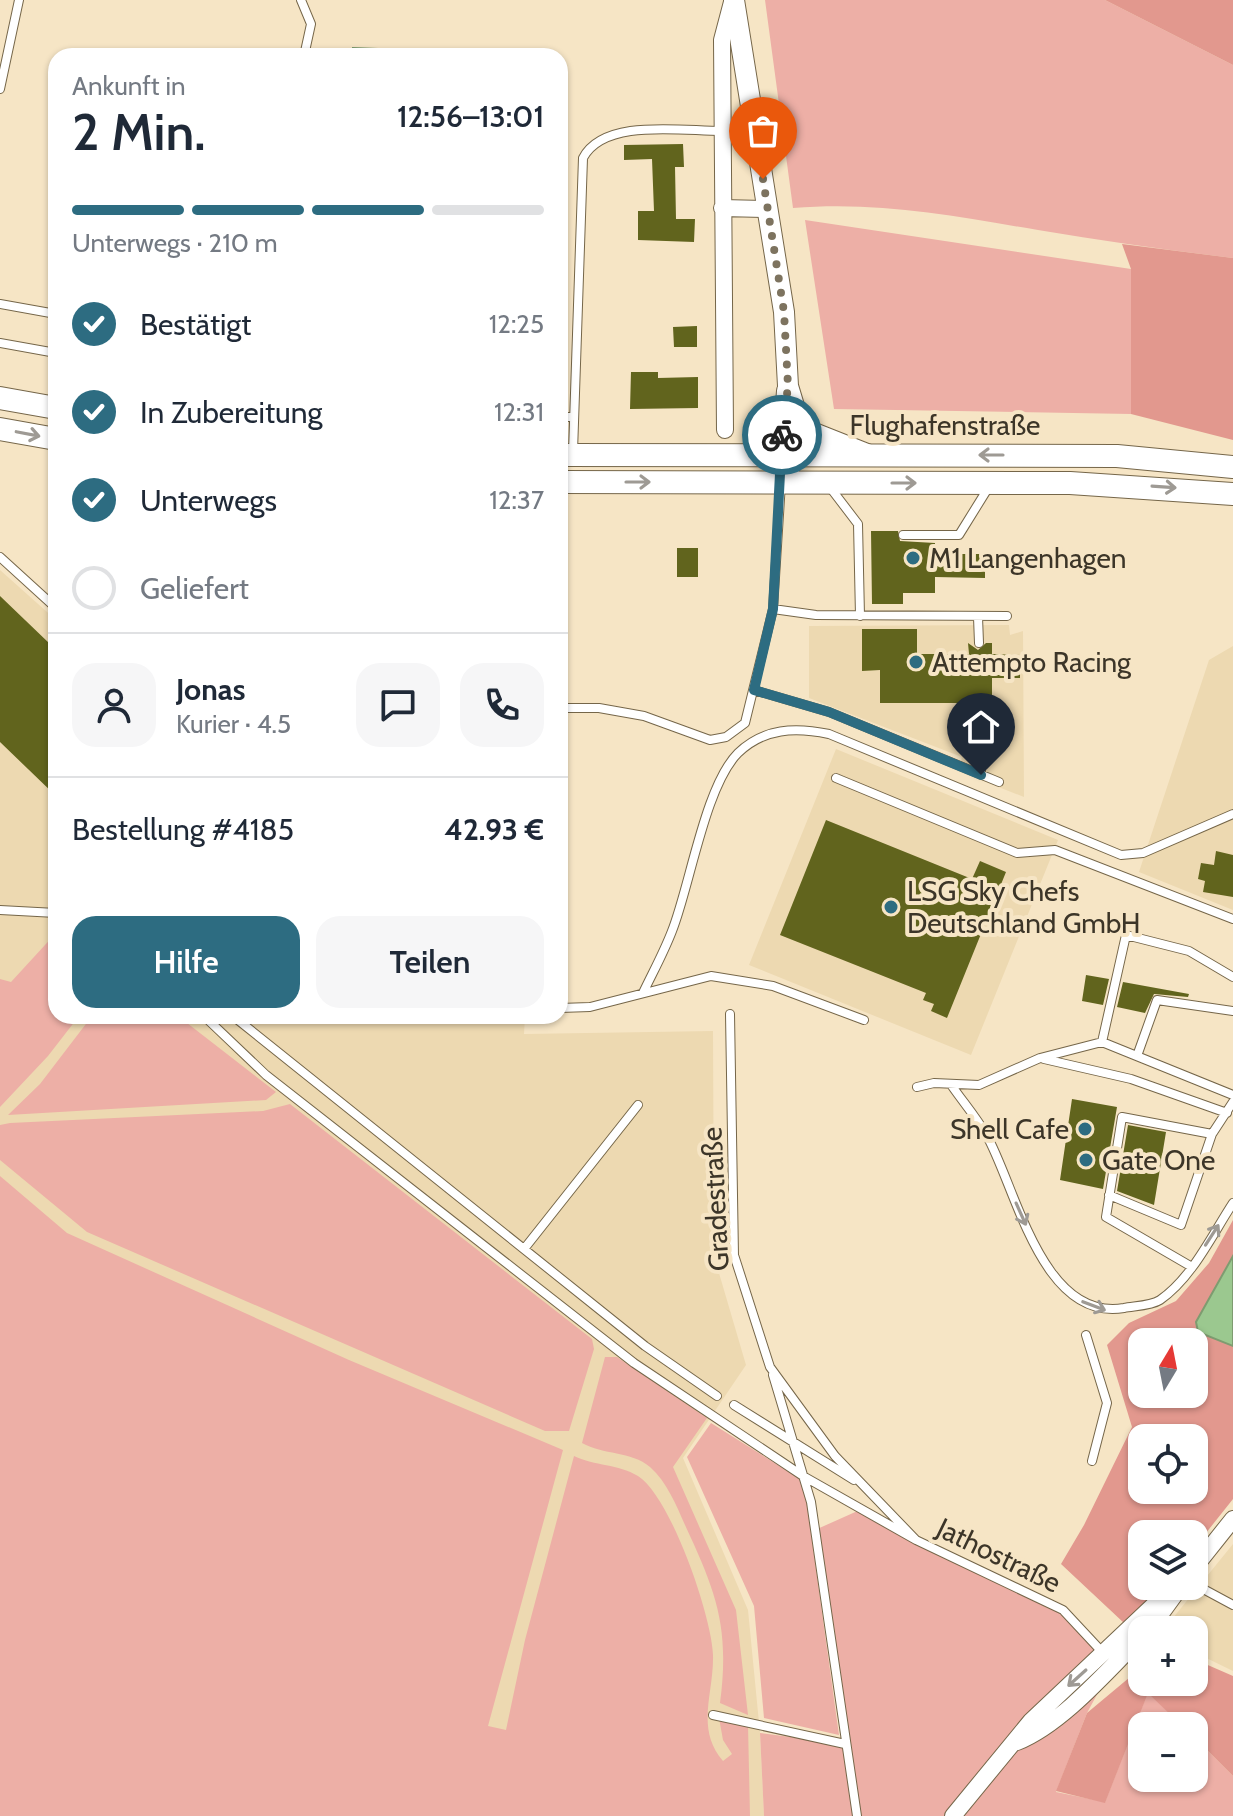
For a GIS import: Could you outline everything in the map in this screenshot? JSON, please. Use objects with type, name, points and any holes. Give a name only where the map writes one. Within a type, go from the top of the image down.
[{"type":"main road","points":[[0,398],[48,407]]},
{"type":"main road","points":[[0,429],[48,438]]},
{"type":"main road","name":"Flughafenstraße","points":[[568,455],[1117,456],[1233,467]]},
{"type":"main road","name":"Flughafenstraße","points":[[568,482],[1115,484],[1233,494]]},
{"type":"street","points":[[725,430],[722,40],[733,0]]},
{"type":"street","points":[[733,0],[784,312],[788,455]]},
{"type":"street","points":[[722,208],[768,209]]},
{"type":"street","points":[[788,386],[797,416],[814,433],[871,455]]},
{"type":"street","points":[[781,483],[797,416]]},
{"type":"street","points":[[1208,1552],[1231,1525]]},
{"type":"street","points":[[953,1816],[1016,1743],[1035,1735],[1162,1600]]},
{"type":"street","points":[[1108,1660],[1128,1646]]},
{"type":"lane","points":[[0,89],[19,0]]},
{"type":"lane","points":[[301,0],[311,24],[306,48]]},
{"type":"lane","points":[[568,450],[574,417],[583,158],[590,145],[616,132],[721,131]]},
{"type":"lane","points":[[0,304],[48,313]]},
{"type":"lane","points":[[0,343],[48,352]]},
{"type":"lane","points":[[568,417],[574,417]]},
{"type":"lane","points":[[568,708],[599,708],[644,716],[710,740],[726,737],[745,723],[773,609],[781,483]]},
{"type":"lane","points":[[826,483],[858,524],[860,616]]},
{"type":"lane","points":[[903,535],[959,535],[991,483]]},
{"type":"lane","points":[[859,535],[871,535]]},
{"type":"lane","points":[[0,557],[48,601]]},
{"type":"lane","points":[[773,609],[816,615],[1007,616]]},
{"type":"lane","points":[[978,617],[979,643]]},
{"type":"lane","points":[[754,690],[829,712],[999,782]]},
{"type":"lane","points":[[980,721],[981,775]]},
{"type":"lane","points":[[643,993],[672,932],[720,780],[737,754],[766,733],[802,729],[829,734],[1121,855],[1143,853],[1231,817]]},
{"type":"lane","points":[[836,778],[1017,853],[1055,850],[1233,919]]},
{"type":"lane","points":[[0,910],[48,913]]},
{"type":"lane","points":[[1102,1042],[1126,935],[1189,951],[1233,977]]},
{"type":"lane","points":[[568,1008],[590,1007],[711,976],[773,986],[864,1020]]},
{"type":"lane","points":[[1137,1056],[1157,1000],[1233,1011]]},
{"type":"lane","name":"Gradestraße","points":[[730,1014],[734,1255],[770,1367],[835,1456],[865,1487]]},
{"type":"lane","points":[[212,1024],[266,1075],[634,1363],[803,1476],[916,1540]]},
{"type":"lane","points":[[243,1024],[645,1346],[717,1396]]},
{"type":"lane","points":[[1233,1095],[1102,1042],[1040,1058],[979,1085],[952,1086],[987,1137],[1040,1258],[1080,1300],[1107,1311],[1158,1302],[1192,1267],[1233,1203]]},
{"type":"lane","points":[[1040,1058],[1131,1079],[1227,1113]]},
{"type":"lane","points":[[1109,1195],[1181,1225],[1212,1134],[1233,1102]]},
{"type":"lane","points":[[524,1249],[638,1105]]},
{"type":"lane","points":[[1192,1267],[1106,1217],[1109,1195],[1122,1117],[1212,1134]]},
{"type":"lane","points":[[1086,1335],[1107,1403],[1092,1461]]},
{"type":"lane","points":[[770,1367],[811,1502],[857,1816]]},
{"type":"lane","points":[[734,1405],[865,1487]]},
{"type":"lane","name":"Jathostraße","points":[[865,1487],[916,1540],[1063,1610],[1108,1660]]},
{"type":"lane","points":[[1208,1592],[1233,1605]]},
{"type":"lane","points":[[713,1715],[845,1744]]},
{"type":"shaded area","points":[[765,0],[1105,0],[1233,65],[1233,258],[916,211],[825,206],[793,208]]},
{"type":"shaded area","points":[[1105,0],[1233,0],[1233,65]]},
{"type":"shaded area","points":[[805,220],[1131,269],[1131,414],[834,409]]},
{"type":"shaded area","points":[[1122,244],[1233,258],[1233,440],[1131,414],[1131,269]]},
{"type":"shaded area","points":[[0,570],[48,613],[48,1024],[525,1024],[524,1034],[713,1031],[714,1256],[746,1365],[683,1458],[748,1610],[760,1733],[764,1816],[0,1816]]},
{"type":"shaded area","points":[[1009,625],[1010,635],[1023,631],[1024,797],[958,771],[962,757],[809,698],[809,626]]},
{"type":"shaded area","points":[[1233,646],[1233,910],[1139,872],[1209,660]]},
{"type":"shaded area","points":[[836,749],[1058,840],[971,1055],[749,965]]},
{"type":"shaded area","points":[[48,942],[48,1024],[73,1024],[48,1056],[0,1107],[0,979],[11,982]]},
{"type":"shaded area","points":[[86,1024],[188,1024],[276,1092],[266,1100],[8,1115],[40,1084]]},
{"type":"shaded area","points":[[290,1104],[592,1339],[594,1349],[569,1431],[545,1431],[87,1232],[0,1160],[0,1125],[10,1123],[263,1111]]},
{"type":"shaded area","points":[[0,1176],[67,1233],[349,1360],[563,1450],[488,1726],[506,1730],[525,1640],[574,1456],[638,1476],[664,1507],[698,1587],[713,1655],[708,1723],[715,1749],[723,1761],[732,1754],[723,1740],[719,1718],[748,1725],[750,1816],[0,1816]]},
{"type":"shaded area","points":[[1233,1220],[1233,1256],[1196,1322],[1197,1328],[1128,1328],[1128,1408],[1208,1408],[1208,1336],[1233,1346],[1233,1499],[1208,1530],[1208,1520],[1128,1520],[1128,1600],[1149,1600],[1128,1616],[1124,1623],[1061,1564],[1084,1525],[1128,1435],[1128,1504],[1208,1504],[1208,1424],[1131,1424],[1107,1345],[1129,1323],[1176,1301],[1209,1263]]},
{"type":"shaded area","points":[[1233,1256],[1233,1346],[1208,1336],[1208,1328],[1197,1328],[1196,1322]]},
{"type":"shaded area","points":[[605,1357],[617,1357],[707,1418],[673,1467],[736,1610],[748,1715],[720,1703],[723,1653],[718,1611],[705,1570],[666,1487],[656,1473],[642,1462],[582,1443]]},
{"type":"shaded area","points":[[711,1423],[800,1479],[807,1504],[839,1735],[764,1718],[754,1606],[687,1457]]},
{"type":"shaded area","points":[[862,1509],[1063,1610],[1113,1665],[1087,1713],[1056,1792],[1105,1802],[1128,1743],[1128,1792],[1208,1792],[1208,1751],[1233,1776],[1233,1816],[764,1816],[760,1733],[844,1744],[815,1530]]},
{"type":"shaded area","points":[[1233,1544],[1233,1671],[1208,1659],[1208,1616],[1175,1616],[1188,1600],[1208,1600],[1208,1575]]},
{"type":"shaded area","points":[[1208,1665],[1233,1676],[1233,1776],[1208,1751],[1208,1712],[1168,1712],[1151,1696],[1208,1696]]},
{"type":"shaded area","points":[[1128,1679],[1128,1696],[1147,1696],[1141,1712],[1128,1712],[1128,1744],[1105,1803],[1056,1791],[1087,1713]]},
{"type":"shaded area","points":[[1146,1696],[1152,1696],[1168,1712],[1140,1712]]},
{"type":"building","points":[[683,144],[684,167],[675,167],[676,219],[695,219],[694,242],[638,240],[638,211],[654,211],[652,159],[624,160],[624,145]]},
{"type":"building","points":[[697,326],[697,347],[674,347],[673,327]]},
{"type":"building","points":[[631,372],[658,372],[658,378],[698,377],[698,408],[630,409]]},
{"type":"building","points":[[871,531],[898,531],[900,541],[935,543],[935,554],[985,554],[985,578],[935,577],[935,593],[903,593],[903,604],[872,604]]},
{"type":"building","points":[[677,548],[698,548],[698,577],[677,577]]},
{"type":"building","points":[[0,596],[48,642],[48,788],[0,742]]},
{"type":"building","name":"Attempto Racing","points":[[862,629],[917,629],[917,654],[969,654],[968,643],[978,650],[986,643],[992,643],[992,654],[1020,655],[1020,678],[992,678],[992,721],[981,714],[969,721],[969,703],[880,703],[880,670],[862,671]]},
{"type":"building","name":"LSG Sky Chefs Deutschland GmbH","points":[[826,820],[972,879],[980,861],[1006,872],[947,1018],[931,1011],[934,1004],[923,1000],[926,993],[780,935]]},
{"type":"building","points":[[1216,851],[1233,855],[1233,897],[1203,892],[1205,881],[1198,879],[1201,863],[1214,865]]},
{"type":"building","points":[[1086,975],[1109,979],[1103,1005],[1082,1001]]},
{"type":"building","points":[[1123,982],[1189,994],[1188,997],[1154,994],[1145,1013],[1117,1007]]},
{"type":"building","points":[[1072,1099],[1117,1107],[1103,1189],[1060,1180]]},
{"type":"building","points":[[1128,1125],[1166,1132],[1154,1205],[1117,1191]]},
{"type":"way so far","points":[[763,179],[784,312],[788,386],[782,435]]},
{"type":"place","name":"M1 Langenhagen","points":[[913,558]]},
{"type":"place","name":"Attempto Racing","points":[[916,662]]},
{"type":"place","name":"LSG Sky Chefs Deutschland GmbH","points":[[891,907]]},
{"type":"place","name":"Shell Cafe","points":[[1085,1129]]},
{"type":"place","name":"Gate One","points":[[1086,1160]]},
{"type":"route","points":[[782,435],[773,609],[754,690],[829,712],[981,775]]}]
